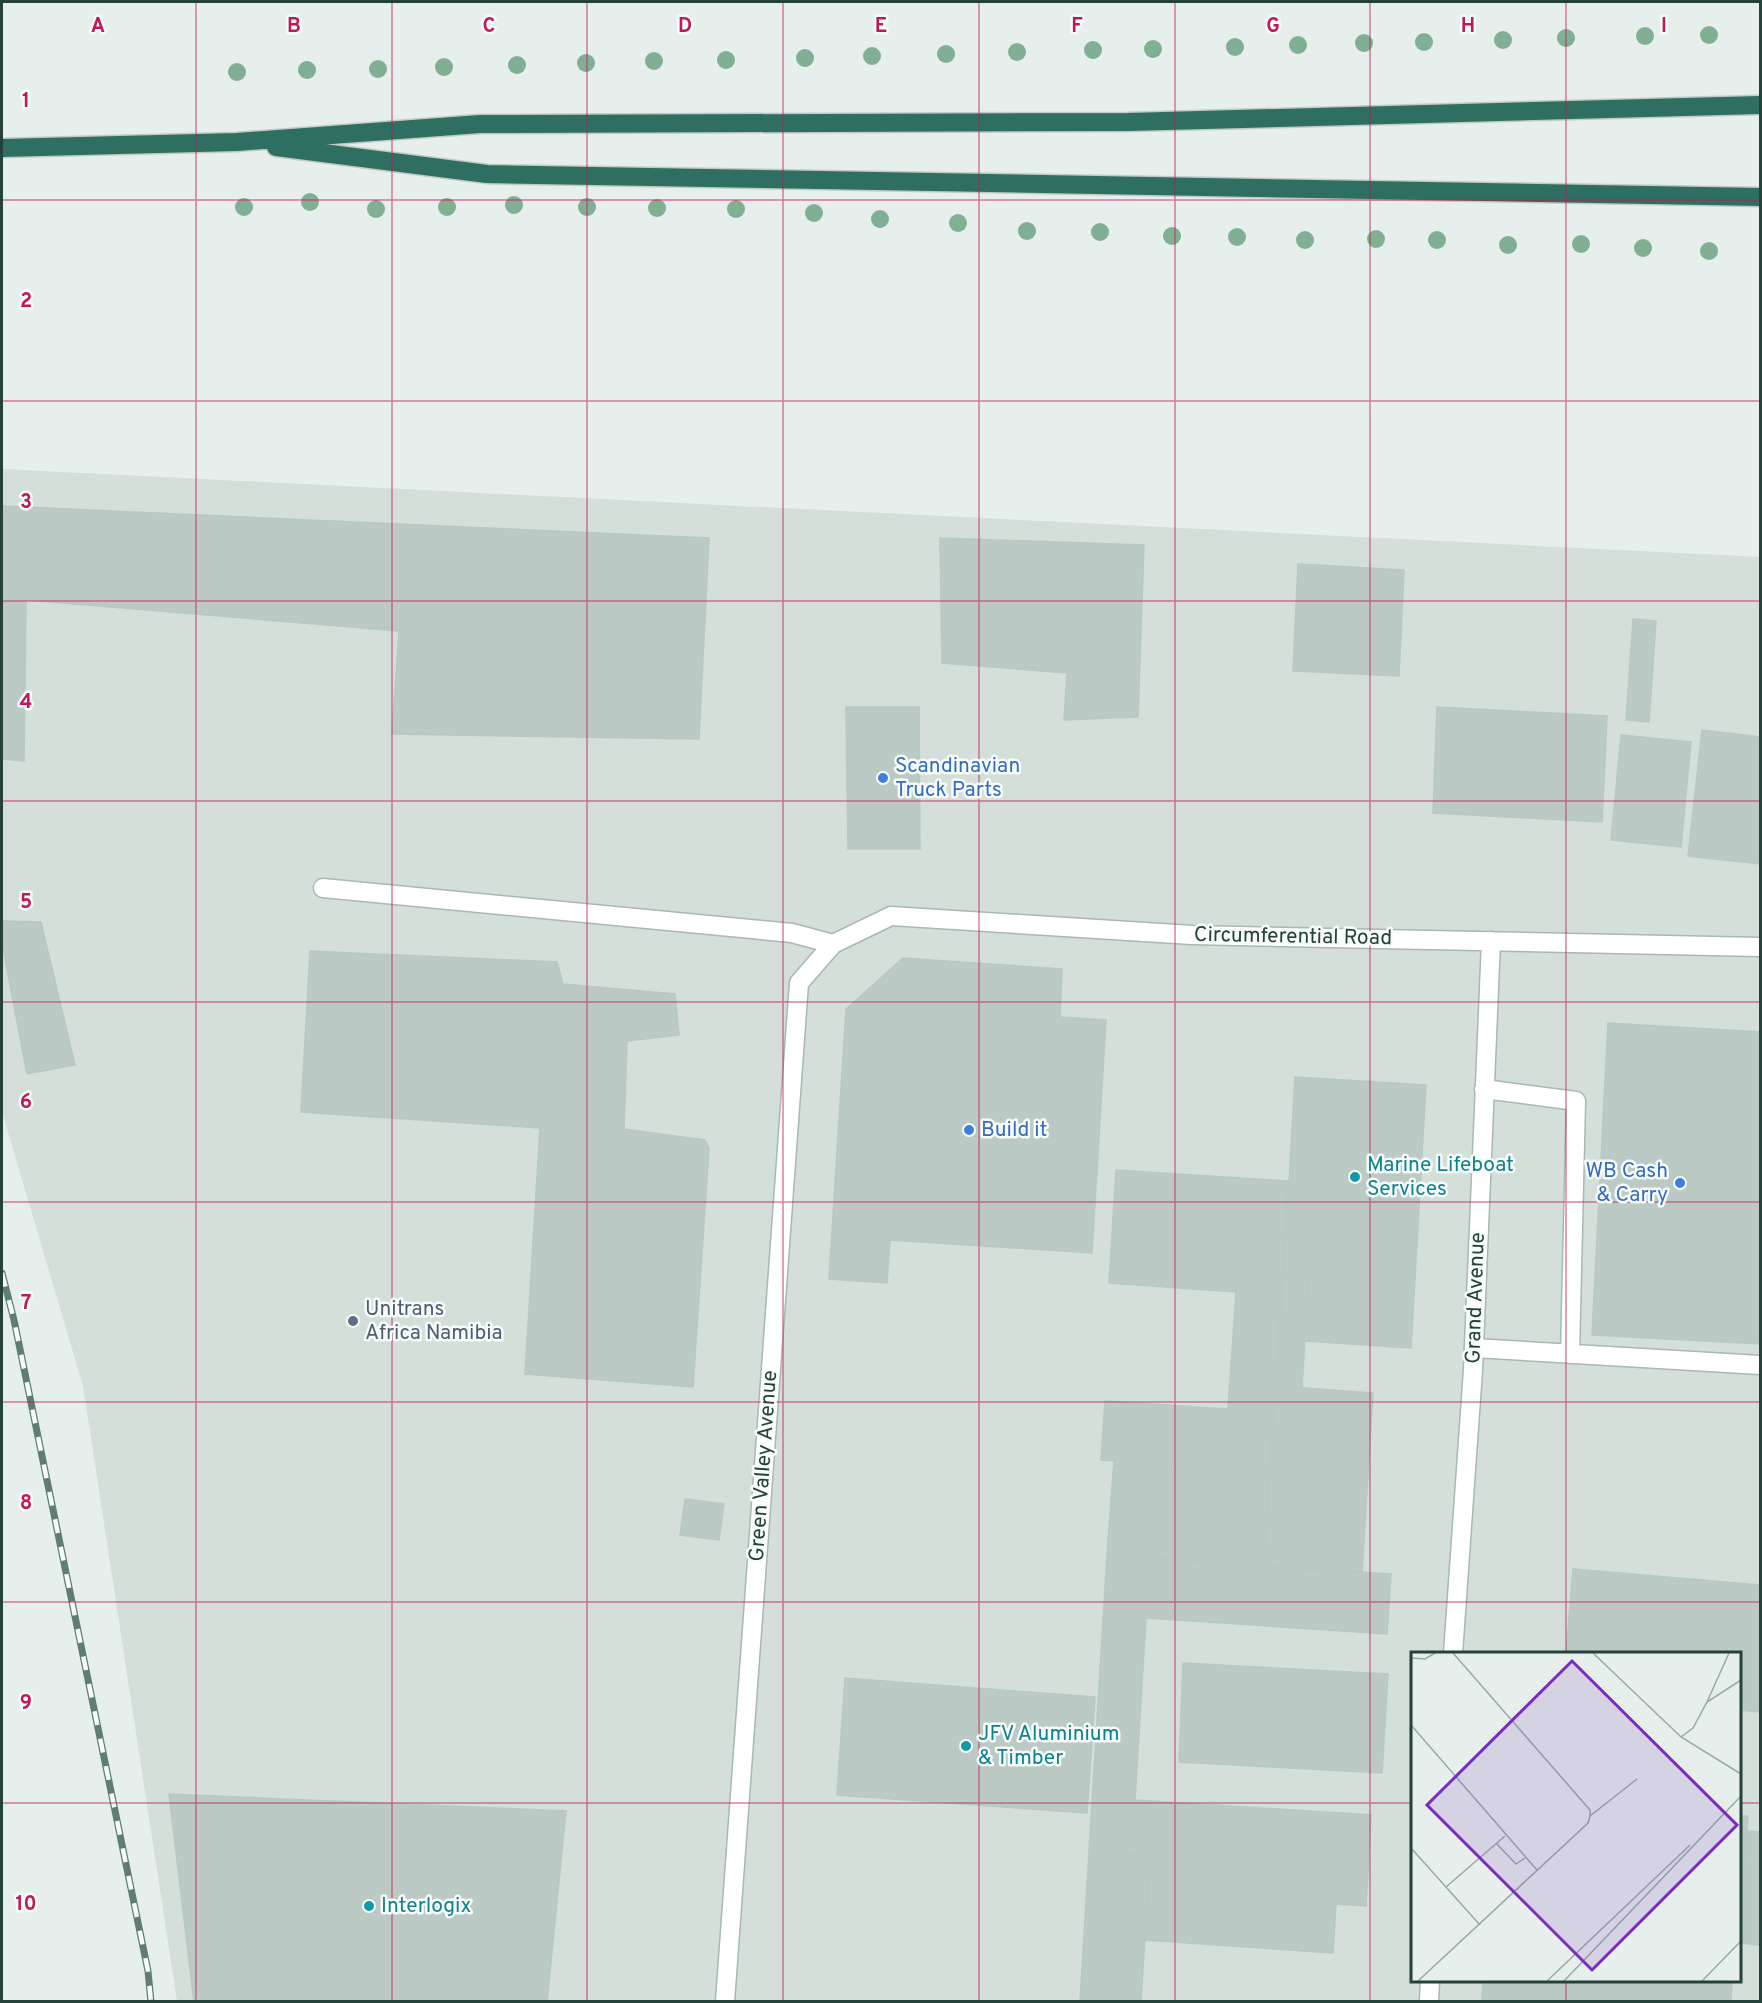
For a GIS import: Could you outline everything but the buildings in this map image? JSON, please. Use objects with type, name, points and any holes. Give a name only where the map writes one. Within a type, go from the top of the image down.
[{"type":"highway","points":[[2,148],[237,142],[480,124],[1128,122],[1761,105]]},
{"type":"highway","points":[[237,142],[487,174],[1761,197]]},
{"type":"street","points":[[323,888],[792,933],[833,944]]},
{"type":"street","name":"Circumferential Road","points":[[833,944],[891,916],[1192,935],[1761,946]]},
{"type":"street","name":"Grand Avenue","points":[[1453,1652],[1474,1348],[1491,941]]},
{"type":"street","name":"Green Valley Avenue","points":[[725,2001],[799,983],[833,944]]},
{"type":"street","points":[[1484,1089],[1576,1101],[1570,1354]]},
{"type":"street","points":[[1474,1348],[1761,1365]]},
{"type":"street","points":[[1429,2001],[1430,1982]]},
{"type":"shaded area","points":[[2,469],[1760,557],[1760,2001],[177,2001],[83,1386],[2,1112]]},
{"type":"railway","points":[[2,1273],[14,1320],[148,1971],[151,2002]]},
{"type":"place","name":"Scandinavian Truck Parts","points":[[883,778]]},
{"type":"place","name":"Build it","points":[[969,1130]]},
{"type":"place","name":"Marine Lifeboat Services","points":[[1355,1177]]},
{"type":"place","name":"WB Cash & Carry","points":[[1680,1183]]},
{"type":"place","name":"Unitrans Africa Namibia","points":[[353,1321]]},
{"type":"place","name":"JFV Aluminium & Timber","points":[[966,1746]]},
{"type":"place","name":"Interlogix","points":[[369,1906]]}]
